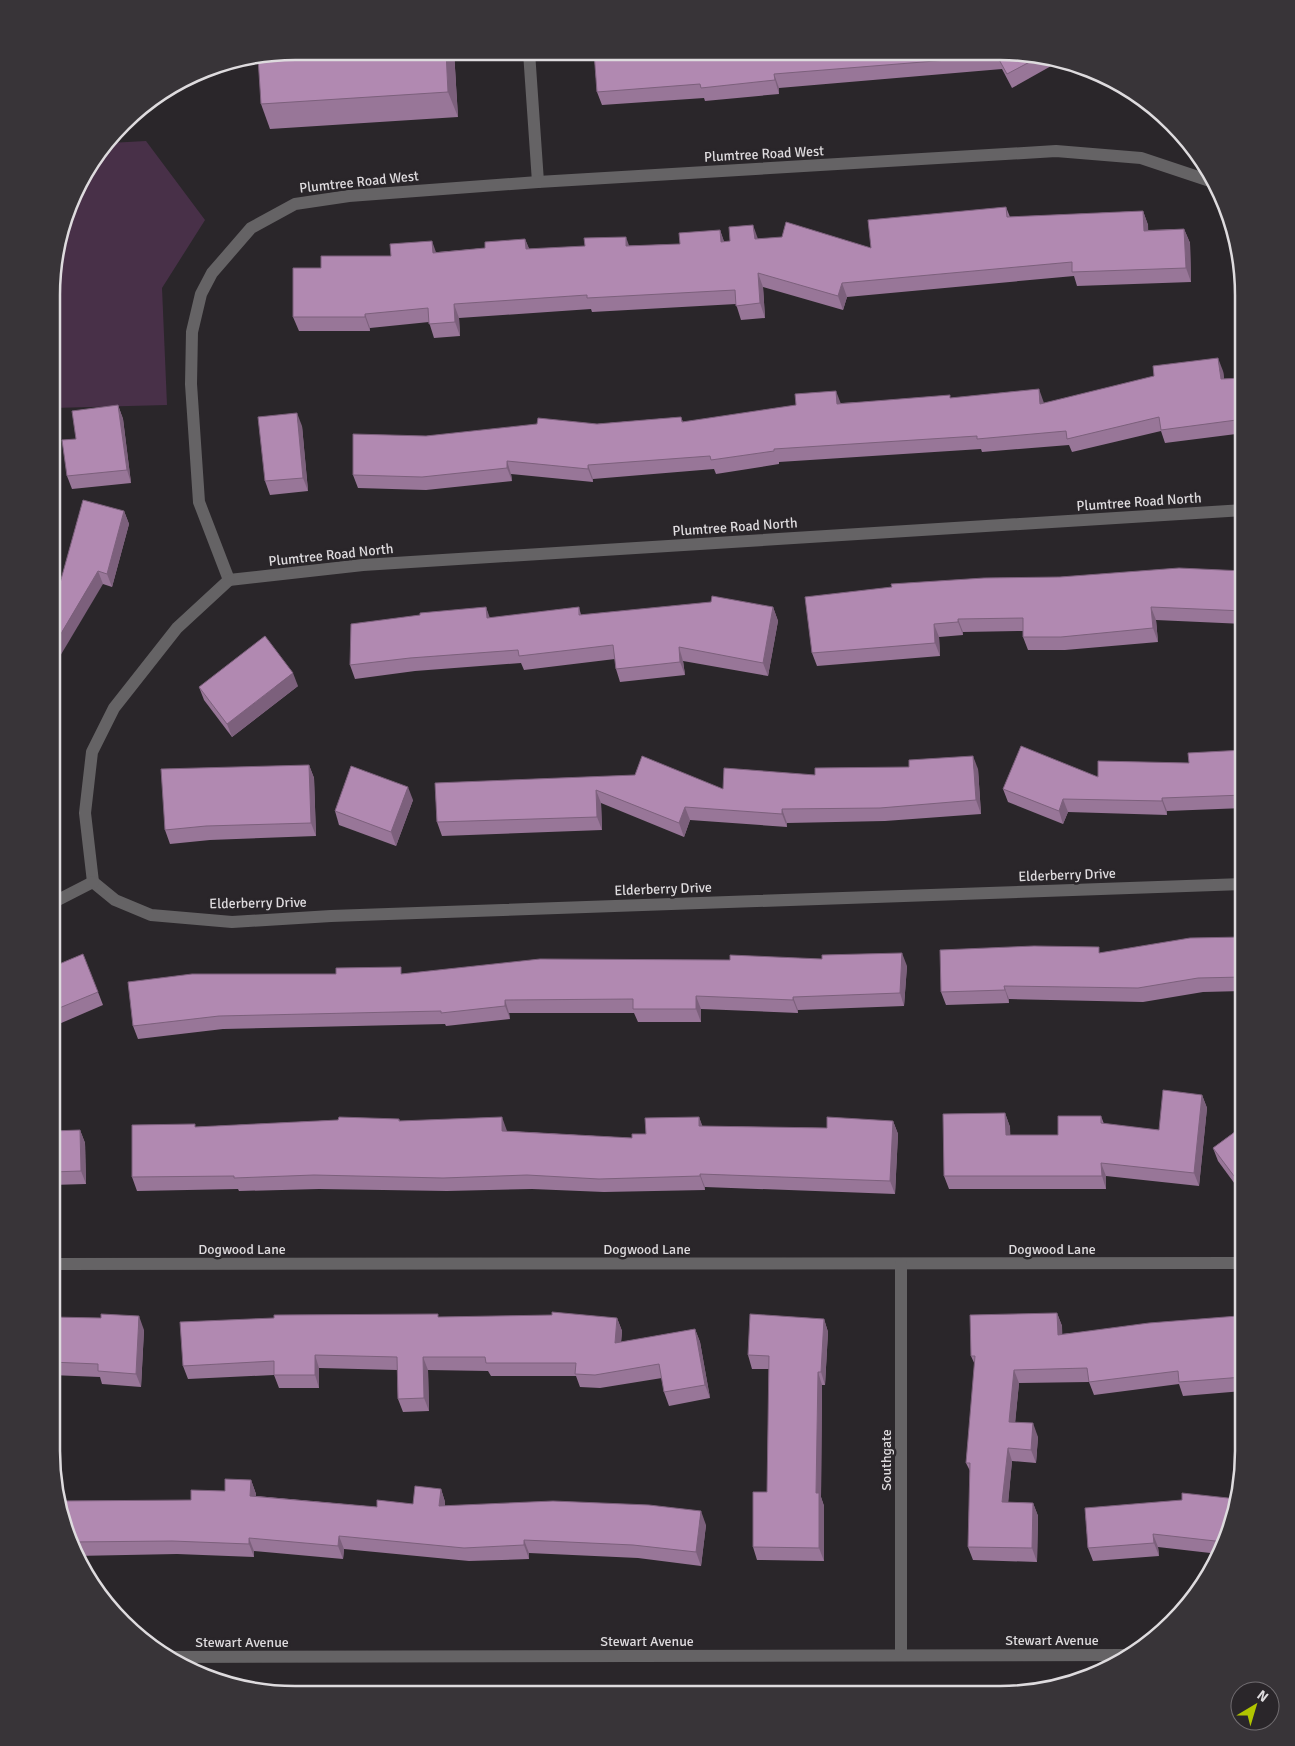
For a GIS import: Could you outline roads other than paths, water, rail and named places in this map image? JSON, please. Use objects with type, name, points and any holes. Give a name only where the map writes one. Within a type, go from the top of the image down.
[{"type":"street","points":[[530,60],[538,182]]},
{"type":"street","name":"Plumtree Road West","points":[[229,580],[199,502],[191,384],[192,332],[201,294],[212,273],[251,228],[295,204],[349,196],[538,182],[1056,151],[1141,158],[1205,179]]},
{"type":"street","name":"Plumtree Road North","points":[[229,580],[363,565],[1235,511]]},
{"type":"street","points":[[60,899],[93,882],[85,813],[92,752],[114,708],[177,628],[229,580]]},
{"type":"street","name":"Elderberry Drive","points":[[93,882],[115,900],[151,915],[232,922],[361,915],[1235,884]]},
{"type":"street","name":"Dogwood Lane","points":[[60,1264],[1235,1263]]},
{"type":"street","name":"Southgate","points":[[900,1264],[901,1656]]},
{"type":"street","name":"Stewart Avenue","points":[[181,1657],[1118,1655]]}]
